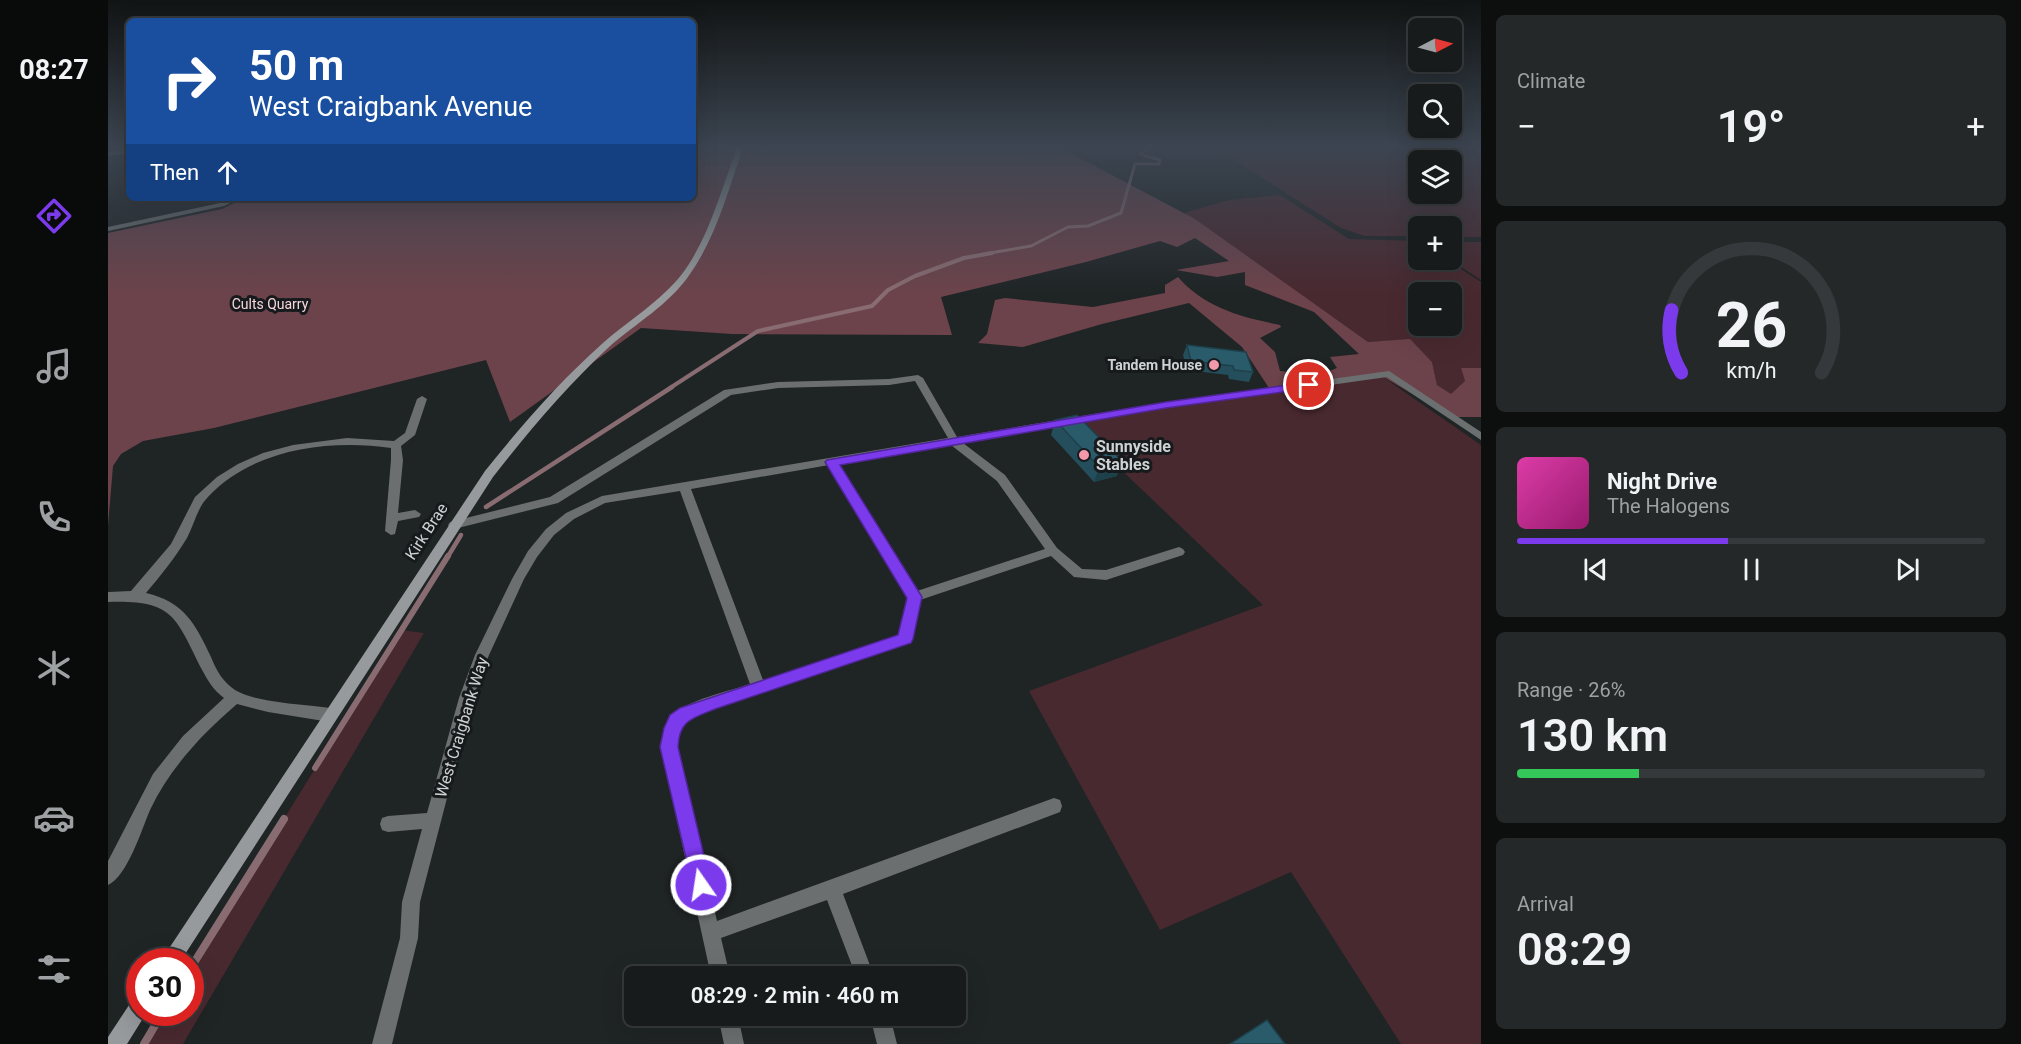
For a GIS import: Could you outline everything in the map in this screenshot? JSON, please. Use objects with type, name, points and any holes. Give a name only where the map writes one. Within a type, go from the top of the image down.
[{"type":"street","name":"Kirk Brae","points":[[178,948],[489,474],[528,425],[607,344],[676,287],[703,244],[721,197]]},
{"type":"street","points":[[108,229],[222,205],[231,201]]},
{"type":"street","name":"West Craigbank Way","points":[[382,1044],[409,938],[411,902],[474,677],[518,579],[532,554],[550,532],[570,516],[602,500],[1204,399],[1389,374],[1481,437]]},
{"type":"street","points":[[454,525],[554,500],[728,392],[778,385],[889,382],[918,378],[955,442],[1001,478],[1053,551],[1079,574],[1106,575],[1179,552]]},
{"type":"street","points":[[134,597],[160,568],[179,541],[201,497],[217,482],[260,458],[296,449],[373,440],[396,445],[410,435],[422,399]]},
{"type":"street","points":[[396,445],[392,524],[415,514]]},
{"type":"street","points":[[718,966],[669,747],[670,733],[676,721],[686,713],[905,639],[914,597],[832,462]]},
{"type":"street","points":[[684,486],[759,688]]},
{"type":"street","points":[[914,597],[1053,551]]},
{"type":"street","points":[[108,597],[134,597],[158,601],[180,612],[193,632],[214,681],[235,697],[330,715]]},
{"type":"street","points":[[108,876],[151,792],[175,755],[205,721],[235,697]]},
{"type":"street","points":[[711,932],[1054,806]]},
{"type":"street","name":"West Craigbank Way","points":[[388,824],[434,820]]},
{"type":"street","points":[[832,889],[862,966]]},
{"type":"street","points":[[115,1044],[127,1026]]},
{"type":"street","points":[[730,1026],[734,1044]]},
{"type":"street","points":[[882,1026],[887,1044]]},
{"type":"shaded area","points":[[1283,197],[1349,239],[1408,241],[1408,270],[1462,270],[1481,282],[1481,368],[1461,368],[1465,381],[1452,395],[1437,385],[1432,362],[1410,340],[1368,342],[1184,213],[1229,200]]},
{"type":"shaded area","points":[[1292,197],[1408,197],[1408,204],[1462,204],[1462,197],[1481,197],[1481,237],[1462,237],[1462,216],[1408,216],[1408,236],[1365,236],[1341,228]]},
{"type":"shaded area","points":[[1462,242],[1481,242],[1481,280],[1462,267]]},
{"type":"shaded area","points":[[1380,375],[1481,445],[1481,1044],[1401,1044],[1291,872],[1160,930],[1029,691],[1263,605],[1071,422]]},
{"type":"shaded area","points":[[401,630],[424,633],[204,1008],[204,948]]},
{"type":"shaded area","points":[[155,1026],[194,1026],[183,1044],[144,1044]]},
{"type":"green space","name":"Cults Quarry","points":[[696,197],[1153,197],[1195,219],[1368,342],[1410,339],[1432,362],[1437,385],[1451,394],[1465,381],[1461,368],[1481,368],[1481,417],[1452,417],[1380,375],[1271,391],[1242,347],[1189,303],[1102,324],[1023,347],[978,343],[987,334],[995,300],[1005,298],[1093,307],[1165,293],[1165,285],[1178,277],[1200,296],[1224,310],[1280,325],[1281,327],[1260,338],[1275,352],[1280,371],[1319,375],[1337,368],[1330,357],[1359,354],[1314,312],[1245,285],[1245,272],[1217,277],[1176,270],[1229,261],[1195,238],[1177,247],[1160,241],[1086,262],[941,297],[952,335],[732,334],[641,328],[510,422],[486,360],[214,428],[143,441],[121,454],[113,466],[108,526],[108,233],[222,209],[239,201],[696,201]]},
{"type":"building","points":[[1187,345],[1246,352],[1253,372],[1234,370],[1233,366],[1191,361]]},
{"type":"building","points":[[1077,415],[1122,461],[1099,467],[1055,420]]},
{"type":"building","points":[[1267,1020],[1285,1044],[1230,1044]]},
{"type":"waterway","points":[[984,254],[1031,246],[1068,227],[1088,226],[1121,213],[1126,197]]},
{"type":"waterway","points":[[670,388],[758,331],[872,306],[888,290],[915,276],[964,258],[992,253]]},
{"type":"waterway","points":[[486,507],[672,387]]},
{"type":"waterway","points":[[447,558],[461,535]]},
{"type":"waterway","points":[[315,768],[448,556]]},
{"type":"waterway","points":[[203,948],[284,819]]},
{"type":"waterway","points":[[144,1044],[155,1026]]},
{"type":"place","name":"Tandem House","points":[[1214,365]]},
{"type":"place","name":"Sunnyside Stables","points":[[1084,455]]},
{"type":"route","points":[[701,885],[669,747],[670,733],[676,721],[686,713],[712,703],[905,639],[914,597],[832,462],[1166,405],[1309,385]]}]
